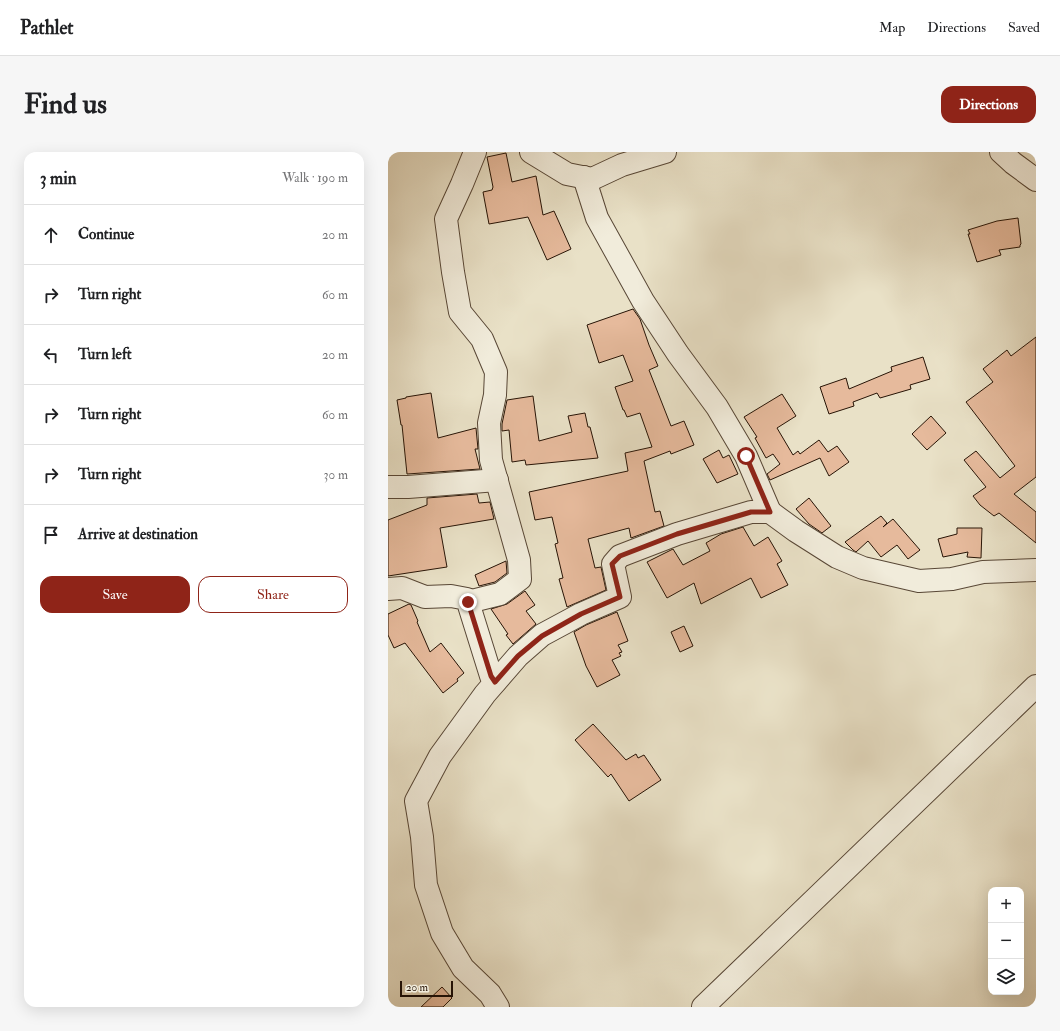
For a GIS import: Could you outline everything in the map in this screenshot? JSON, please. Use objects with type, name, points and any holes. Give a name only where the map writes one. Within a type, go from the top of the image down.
[{"type":"street","points":[[468,602],[500,594],[520,579],[519,560],[491,460],[489,423],[495,395],[496,372],[482,339],[460,312],[446,219],[475,152]]},
{"type":"street","points":[[531,152],[567,174],[592,179],[622,165],[665,152]]},
{"type":"street","points":[[1001,152],[1036,180]]},
{"type":"street","points":[[584,177],[597,218],[639,294],[678,354],[717,407],[746,456],[770,512],[796,531],[837,557],[863,568],[919,582],[952,579],[983,572],[1036,570]]},
{"type":"street","points":[[388,487],[408,487],[497,480]]},
{"type":"street","points":[[498,1007],[490,994],[464,968],[442,933],[426,885],[422,837],[416,801],[440,756],[485,694],[518,656],[542,636],[581,614],[620,597],[612,564],[620,556],[677,534],[751,512],[770,512]]},
{"type":"street","points":[[388,589],[402,588],[425,597],[451,596],[467,598],[491,676],[495,682]]},
{"type":"street","points":[[703,1007],[1036,686]]},
{"type":"building","points":[[506,153],[512,182],[536,176],[543,215],[554,211],[571,249],[547,260],[528,217],[489,224],[483,192],[492,190],[493,187],[487,157]]},
{"type":"building","points":[[1018,218],[1021,244],[1020,247],[999,250],[1001,255],[977,262],[968,230],[997,221]]},
{"type":"building","points":[[633,309],[640,319],[658,366],[649,370],[671,426],[684,421],[694,445],[671,454],[670,451],[644,461],[655,512],[660,511],[664,526],[631,538],[629,528],[588,539],[595,568],[601,567],[606,590],[567,607],[559,579],[563,578],[555,544],[558,543],[552,517],[535,520],[529,492],[628,471],[625,453],[652,447],[640,413],[627,417],[615,387],[633,381],[623,355],[599,363],[587,325]]},
{"type":"building","points":[[1036,337],[1036,477],[1014,494],[1036,512],[1036,543],[999,513],[994,516],[980,505],[973,496],[986,487],[964,460],[976,451],[1000,478],[1015,466],[966,402],[993,382],[983,369],[1007,350],[1011,356]]},
{"type":"building","points":[[923,357],[930,379],[910,385],[911,389],[880,398],[877,393],[853,402],[854,406],[829,414],[820,387],[846,378],[849,389],[892,371],[891,367]]},
{"type":"building","points":[[431,393],[438,438],[476,428],[478,449],[475,449],[480,469],[407,474],[402,425],[397,400]]},
{"type":"building","points":[[782,394],[796,416],[777,428],[793,455],[798,451],[800,454],[819,440],[828,452],[837,446],[849,462],[829,476],[820,458],[770,480],[767,474],[780,464],[773,454],[766,458],[755,438],[757,437],[744,417]]},
{"type":"building","points":[[533,396],[539,441],[572,432],[568,416],[585,413],[598,458],[526,465],[525,460],[512,462],[509,430],[502,431],[507,400]]},
{"type":"building","points":[[931,416],[946,433],[927,450],[912,434]]},
{"type":"building","points":[[719,450],[723,458],[729,455],[738,474],[717,483],[703,459]]},
{"type":"building","points":[[477,494],[479,503],[490,502],[494,519],[440,528],[447,567],[388,576],[388,520],[427,505],[427,498]]},
{"type":"building","points":[[809,498],[831,526],[822,533],[809,524],[796,509]]},
{"type":"building","points":[[881,516],[887,523],[883,527],[893,519],[920,550],[908,559],[897,545],[881,557],[868,541],[856,552],[845,542]]},
{"type":"building","points":[[743,527],[754,546],[768,537],[782,561],[777,564],[788,585],[761,598],[751,578],[701,604],[694,583],[667,598],[647,562],[673,549],[683,565],[710,551],[706,543],[721,534]]},
{"type":"building","points":[[957,528],[982,528],[981,558],[967,557],[968,552],[943,557],[938,539],[957,534]]},
{"type":"building","points":[[506,561],[507,573],[495,582],[479,586],[475,575]]},
{"type":"building","points":[[525,591],[535,605],[526,611],[536,624],[513,644],[491,609],[507,604]]},
{"type":"building","points":[[409,604],[411,605],[418,621],[417,622],[430,652],[441,643],[464,673],[457,679],[458,681],[443,693],[405,643],[394,648],[388,635],[388,614]]},
{"type":"building","points":[[617,612],[628,641],[618,645],[622,652],[619,653],[621,656],[612,660],[620,675],[597,687],[586,666],[574,632],[586,625]]},
{"type":"building","points":[[684,626],[693,646],[680,652],[671,632]]},
{"type":"building","points":[[593,724],[626,760],[636,754],[638,758],[644,755],[661,780],[629,801],[611,774],[608,777],[575,740]]},
{"type":"building","points":[[442,987],[452,998],[443,1007],[421,1007]]},
{"type":"route","points":[[468,602],[491,676],[495,682],[518,656],[542,636],[581,614],[620,597],[612,564],[620,556],[677,534],[751,512],[770,512],[746,456]]}]
